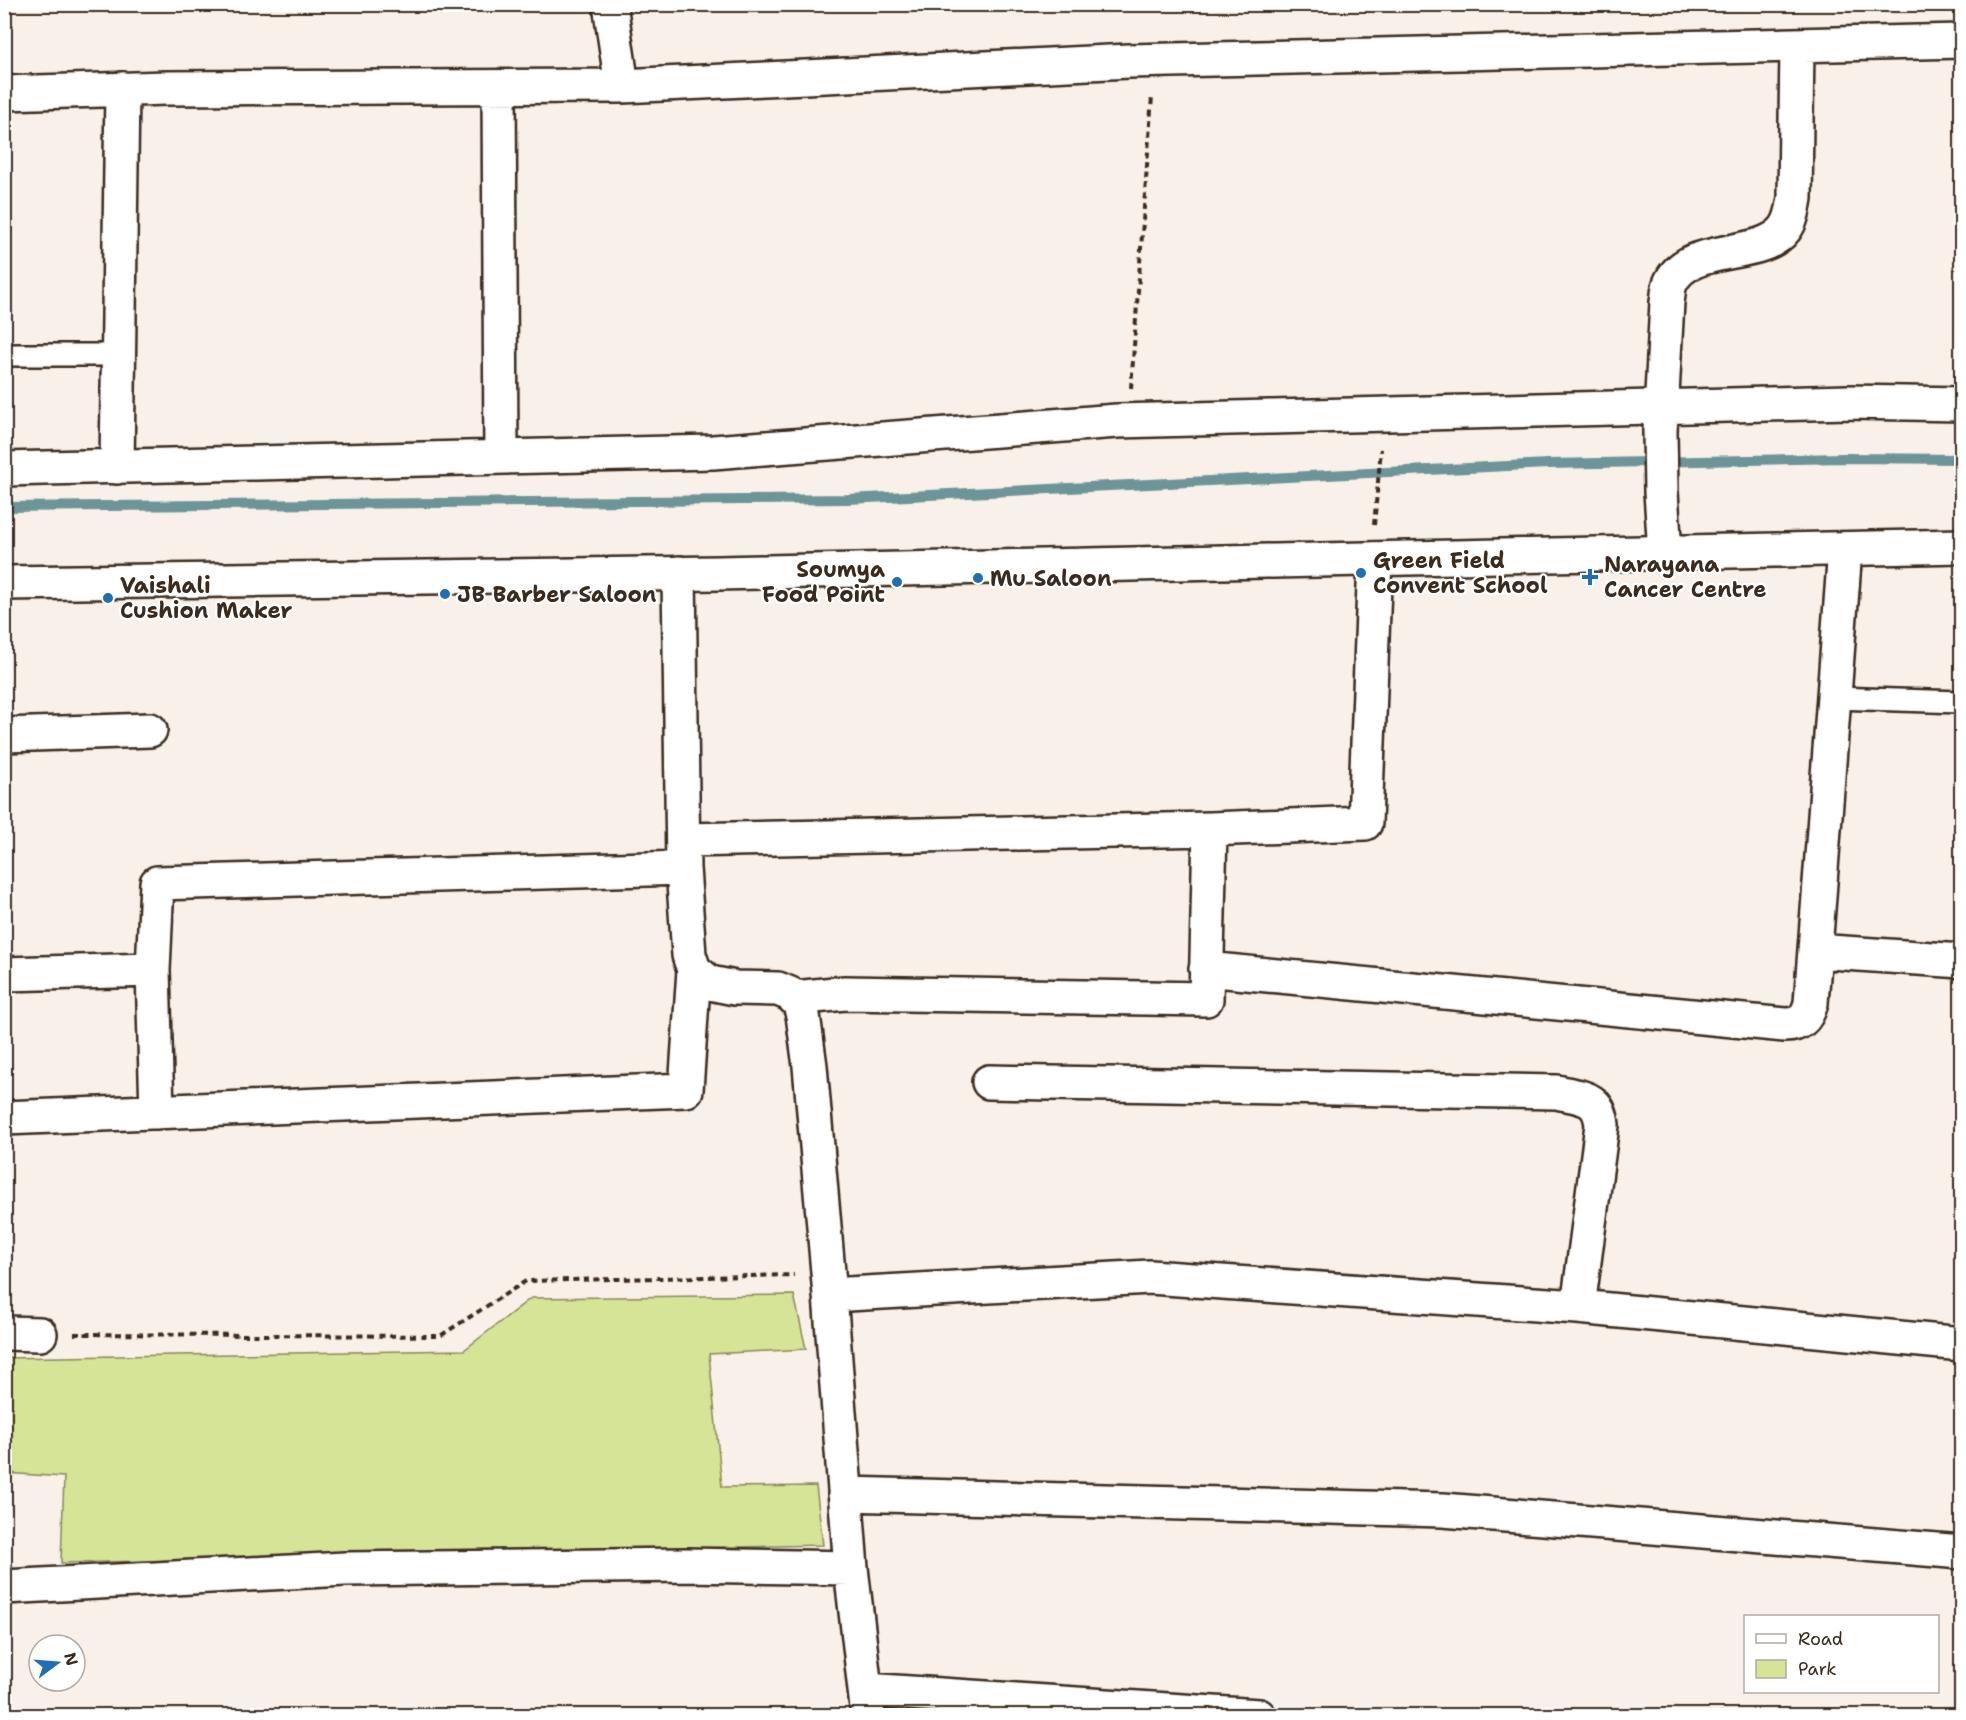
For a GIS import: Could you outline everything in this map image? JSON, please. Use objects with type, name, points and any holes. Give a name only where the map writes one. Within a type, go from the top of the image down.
[{"type":"street","points":[[610,4],[622,86]]},
{"type":"street","points":[[4,93],[122,89],[622,86],[1154,60],[1962,41]]},
{"type":"street","points":[[1665,552],[1661,492],[1661,418],[1670,284],[1685,267],[1699,260],[1761,244],[1776,237],[1785,229],[1791,217],[1795,198],[1797,45]]},
{"type":"street","points":[[499,87],[501,457]]},
{"type":"street","points":[[117,467],[122,89]]},
{"type":"street","points":[[4,469],[713,452],[1128,421],[1661,418],[1848,402],[1962,404]]},
{"type":"street","points":[[4,584],[679,573],[1962,546]]},
{"type":"street","points":[[1206,969],[1793,1025],[1806,1018],[1809,1012],[1815,951],[1845,549]]},
{"type":"street","points":[[157,1112],[153,970],[157,883],[683,854],[1365,823],[1375,559]]},
{"type":"street","points":[[4,1118],[686,1090],[694,970],[689,955],[683,854],[679,573]]},
{"type":"street","points":[[4,735],[150,729]]},
{"type":"street","points":[[794,998],[845,993],[1206,999],[1210,829]]},
{"type":"street","points":[[1815,951],[1962,960]]},
{"type":"street","points":[[4,974],[153,970]]},
{"type":"street","points":[[694,970],[710,983],[735,988],[778,989],[790,994],[799,1002],[806,1031],[851,1568],[866,1703],[1259,1716]]},
{"type":"street","points":[[989,1082],[1557,1092],[1590,1100],[1601,1114],[1602,1125],[1578,1307]]},
{"type":"street","points":[[829,1285],[1150,1277],[1578,1307],[1962,1344]]},
{"type":"street","points":[[4,1333],[40,1334]]},
{"type":"street","points":[[845,1494],[1443,1510],[1962,1552]]},
{"type":"street","points":[[4,1587],[345,1569],[686,1565],[851,1568]]},
{"type":"lane","points":[[4,355],[119,355]]},
{"type":"lane","points":[[1833,698],[1962,702]]},
{"type":"path","points":[[1128,421],[1154,60]]},
{"type":"path","points":[[1374,525],[1381,454]]},
{"type":"path","points":[[40,1334],[440,1336],[526,1281],[829,1285]]},
{"type":"green space","points":[[794,1295],[806,1349],[709,1354],[722,1487],[816,1486],[823,1545],[61,1563],[64,1477],[5,1473],[4,1358],[464,1350],[531,1298]]},
{"type":"waterway","points":[[4,507],[848,499],[1548,464],[1845,458],[1962,459]]},
{"type":"place","name":"Green Field Convent School","points":[[1361,573]]},
{"type":"place","name":"Narayana Cancer Centre","points":[[1590,577]]},
{"type":"place","name":"Mu Saloon","points":[[978,578]]},
{"type":"place","name":"Soumya Food Point","points":[[897,582]]},
{"type":"place","name":"JB Barber Saloon","points":[[445,594]]},
{"type":"place","name":"Vaishali Cushion Maker","points":[[108,598]]}]
